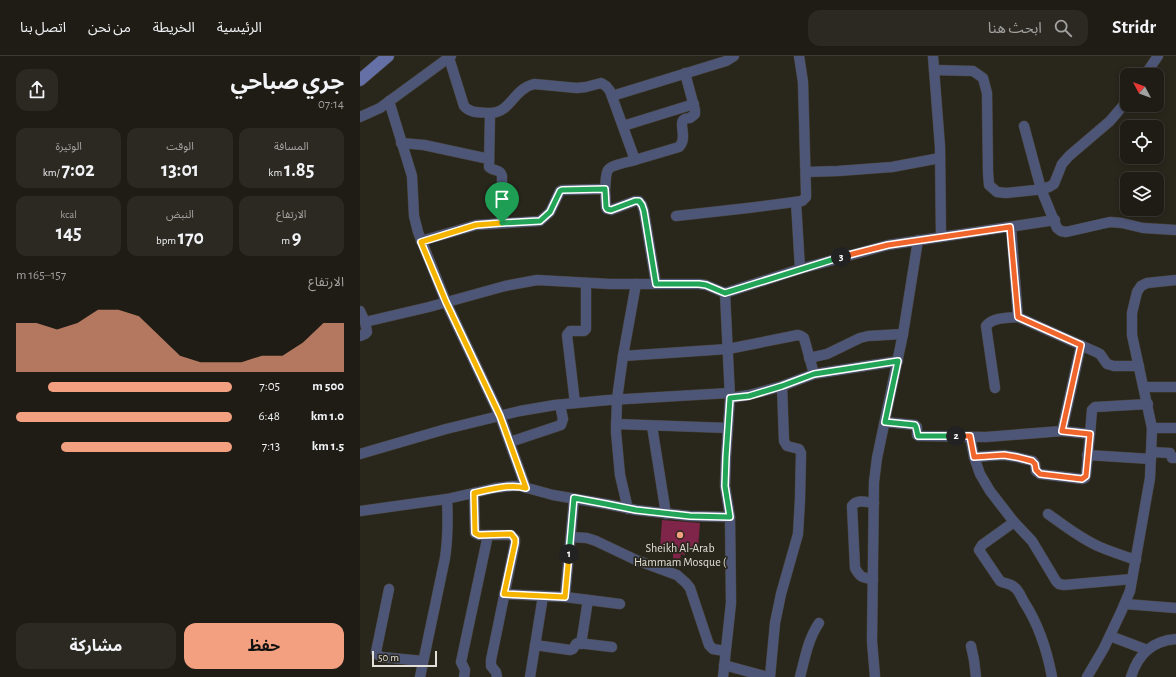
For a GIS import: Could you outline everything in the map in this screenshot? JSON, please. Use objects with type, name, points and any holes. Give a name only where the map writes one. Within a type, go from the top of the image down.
[{"type":"street","points":[[360,80],[388,56]]},
{"type":"street","points":[[612,96],[726,60],[734,56]]},
{"type":"street","points":[[676,216],[796,202],[802,201],[806,197],[803,82],[799,56]]},
{"type":"street","points":[[933,56],[940,158],[941,237]]},
{"type":"street","points":[[1150,68],[1158,56]]},
{"type":"street","points":[[360,117],[380,108],[450,57],[464,106],[472,112],[500,112],[522,90],[534,84],[577,88],[601,84],[606,86],[612,96],[635,160]]},
{"type":"street","points":[[934,70],[973,71],[983,78],[987,93],[989,186],[998,192],[1006,193],[1041,189],[1054,184],[1062,164],[1069,156],[1110,121],[1120,109]]},
{"type":"street","points":[[656,284],[642,205],[639,201],[635,201],[611,210],[607,209],[605,189],[607,173],[609,169],[614,166],[679,147],[684,140],[681,124],[682,121],[695,114],[694,104],[685,73]]},
{"type":"street","points":[[389,101],[412,176],[414,216],[421,242],[446,302],[500,416],[526,488]]},
{"type":"street","points":[[622,126],[694,104]]},
{"type":"street","points":[[490,113],[489,167],[501,172],[502,176],[502,223]]},
{"type":"street","points":[[1024,126],[1041,189],[1058,229],[1064,232],[1110,222],[1143,228],[1176,230]]},
{"type":"street","points":[[401,143],[424,145],[489,159]]},
{"type":"street","points":[[806,172],[892,167],[940,158]]},
{"type":"street","points":[[421,242],[476,225],[540,221],[550,212],[560,191],[562,190],[605,189]]},
{"type":"street","points":[[796,202],[800,269]]},
{"type":"street","points":[[365,322],[505,286],[537,280],[586,283],[699,284],[706,285],[725,293],[800,269],[888,245],[1054,220]]},
{"type":"street","points":[[1010,227],[1018,317]]},
{"type":"street","points":[[875,677],[872,641],[874,482],[903,334],[918,240]]},
{"type":"street","points":[[1087,677],[1110,636],[1130,591],[1150,478],[1152,428],[1132,335],[1132,313],[1137,292],[1141,286],[1147,283],[1176,280]]},
{"type":"street","points":[[575,403],[567,335],[570,331],[584,332],[586,329],[586,283]]},
{"type":"street","points":[[628,509],[620,475],[616,424],[617,399],[623,356],[636,284]]},
{"type":"street","points":[[723,677],[731,603],[730,517],[725,486],[730,395],[725,293]]},
{"type":"street","points":[[360,311],[365,322],[367,332],[360,336]]},
{"type":"street","points":[[995,388],[986,326],[991,321],[996,319],[1018,317],[1100,354],[1107,364],[1114,366],[1138,366]]},
{"type":"street","points":[[810,358],[826,354],[860,338],[868,336],[903,334]]},
{"type":"street","points":[[623,356],[728,349],[798,335],[804,338],[814,374]]},
{"type":"street","points":[[1062,431],[1081,345]]},
{"type":"street","points":[[360,454],[446,429],[520,411],[617,399],[730,395],[749,396],[814,374],[898,361]]},
{"type":"street","points":[[724,665],[769,677],[775,623],[781,594],[798,534],[800,499],[801,453],[799,449],[786,446],[784,441],[782,386]]},
{"type":"street","points":[[1144,387],[1176,387]]},
{"type":"street","points":[[974,457],[1004,455],[1016,457],[1032,461],[1035,464],[1036,470],[1040,474],[1082,479],[1085,478],[1086,475],[1092,410],[1095,407],[1148,404]]},
{"type":"street","points":[[510,442],[561,425],[562,420],[560,405]]},
{"type":"street","points":[[885,422],[915,425],[918,436],[986,437],[1062,431],[1090,434]]},
{"type":"street","points":[[616,424],[728,428]]},
{"type":"street","points":[[652,426],[666,514]]},
{"type":"street","points":[[1152,428],[1176,428]]},
{"type":"street","points":[[970,436],[974,457],[980,474],[1014,522],[1032,541],[1059,584],[1064,585],[1132,578]]},
{"type":"street","points":[[1087,455],[1151,456],[1170,453],[1172,458],[1176,458]]},
{"type":"street","points":[[360,511],[447,499],[495,488],[512,486],[628,509],[690,516],[730,517]]},
{"type":"street","points":[[474,493],[475,533],[479,535],[511,534],[515,539],[491,664],[497,677]]},
{"type":"street","points":[[565,597],[574,498]]},
{"type":"street","points":[[420,677],[445,558],[448,532],[447,499]]},
{"type":"street","points":[[872,579],[863,578],[858,574],[855,568],[852,506],[858,501],[874,503]]},
{"type":"street","points":[[1048,514],[1066,528],[1101,548],[1136,560]]},
{"type":"street","points":[[1014,522],[982,545],[979,550],[1000,581],[1004,584],[1011,584],[1014,586],[1034,618],[1044,642],[1052,677]]},
{"type":"street","points":[[464,677],[465,670],[461,662],[488,535]]},
{"type":"street","points":[[571,537],[586,538],[596,541],[636,560],[677,574],[690,588],[709,646],[714,649],[725,651]]},
{"type":"street","points":[[389,588],[376,652],[381,657],[423,661]]},
{"type":"street","points":[[504,594],[565,597],[620,604]]},
{"type":"street","points":[[530,677],[543,596]]},
{"type":"street","points":[[581,644],[588,600]]},
{"type":"street","points":[[1125,604],[1176,608]]},
{"type":"street","points":[[800,677],[813,632],[819,623]]},
{"type":"street","points":[[1110,636],[1147,650]]},
{"type":"street","points":[[1131,677],[1138,661],[1147,650],[1160,642],[1176,639]]},
{"type":"street","points":[[535,645],[570,650],[573,649],[576,644],[612,647]]},
{"type":"street","points":[[971,646],[976,677]]},
{"type":"building","name":"Sheikh Al-Arab Hammam Mosque (","points":[[662,520],[700,523],[698,549],[685,548],[685,555],[681,554],[680,560],[673,559],[673,550],[660,549]]},
{"type":"place","name":"Sheikh Al-Arab Hammam Mosque (","points":[[680,535]]},
{"type":"route","points":[[605,189],[607,209],[611,210],[635,201],[641,202],[644,211],[656,284],[699,284],[706,285],[725,293],[800,269],[888,245],[1010,227],[1018,317],[1081,345],[1062,431],[1090,434],[1086,476],[1082,479],[1040,474],[1036,470],[1035,464],[1031,460],[1016,457],[1004,455],[974,457],[970,436],[918,436],[915,425],[885,422],[898,361],[814,374],[749,396],[730,398],[725,486],[730,517],[690,516],[636,510],[574,498],[565,597],[504,594],[515,539],[511,534],[479,535],[475,533],[474,493],[512,486],[526,488],[500,416],[446,302],[421,242],[466,227],[502,223],[540,221],[548,215],[560,191],[562,190],[605,189]]}]
